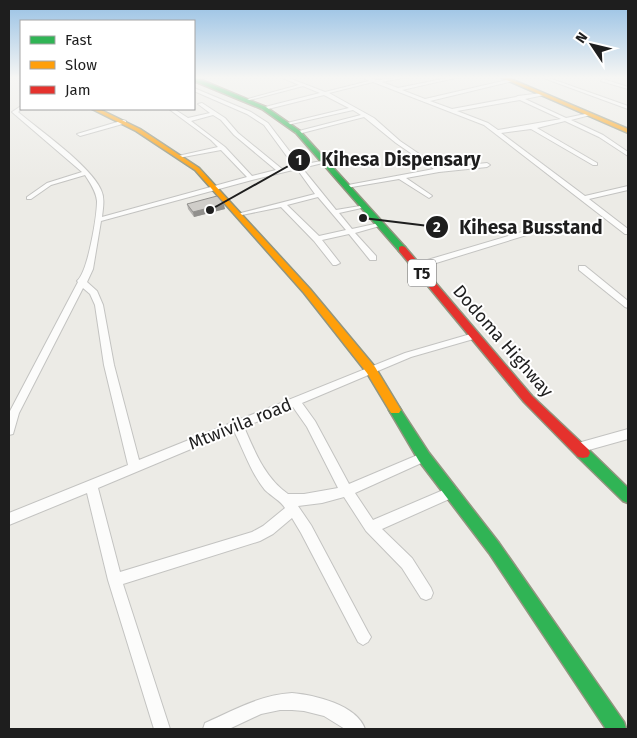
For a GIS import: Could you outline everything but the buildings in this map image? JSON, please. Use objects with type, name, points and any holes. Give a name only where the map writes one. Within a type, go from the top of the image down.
[{"type":"main road","points":[[100,111],[124,122],[180,157],[197,170],[307,291],[371,370],[424,457],[494,548],[617,729]]},
{"type":"main road","name":"Dodoma Highway","points":[[269,111],[290,125],[325,161],[379,225],[417,266],[528,399],[628,497]]},
{"type":"main road","points":[[582,111],[628,131]]},
{"type":"street","points":[[9,431],[14,413],[92,259],[100,200],[98,190],[87,173],[16,111]]},
{"type":"street","points":[[175,111],[223,148],[251,178]]},
{"type":"street","points":[[212,111],[280,171]]},
{"type":"street","points":[[246,111],[270,130],[319,195],[373,258]]},
{"type":"street","points":[[290,125],[328,111]]},
{"type":"street","points":[[270,130],[343,111]]},
{"type":"street","points":[[357,111],[365,115],[398,142],[439,170]]},
{"type":"street","points":[[456,111],[486,124],[498,132],[628,232]]},
{"type":"street","points":[[549,111],[601,136],[628,154]]},
{"type":"street","points":[[188,120],[215,113]]},
{"type":"street","points":[[498,132],[567,120],[588,114]]},
{"type":"street","points":[[290,125],[365,115]]},
{"type":"street","points":[[80,134],[124,122]]},
{"type":"street","points":[[532,127],[595,164]]},
{"type":"street","points":[[180,157],[223,148]]},
{"type":"street","points":[[98,220],[251,178],[325,161]]},
{"type":"street","points":[[348,187],[439,170],[487,165]]},
{"type":"street","points":[[29,198],[49,184],[87,173]]},
{"type":"street","points":[[401,178],[429,196]]},
{"type":"street","points":[[584,198],[628,188]]},
{"type":"street","points":[[239,215],[319,195]]},
{"type":"street","points":[[283,205],[317,239],[336,263]]},
{"type":"street","points":[[335,212],[364,206]]},
{"type":"street","points":[[317,239],[379,225]]},
{"type":"street","points":[[417,266],[555,225]]},
{"type":"street","points":[[582,268],[628,305]]},
{"type":"street","points":[[81,280],[94,293],[99,305],[108,365],[134,467]]},
{"type":"street","name":"Mtwivila road","points":[[9,519],[408,355],[474,336]]},
{"type":"street","points":[[294,401],[311,424],[347,492],[372,526],[407,563],[426,593]]},
{"type":"street","points":[[237,424],[264,476],[273,490],[289,504],[329,570],[363,637]]},
{"type":"street","points":[[578,448],[628,434]]},
{"type":"street","points":[[115,580],[255,537],[273,526],[289,504],[347,492],[424,457]]},
{"type":"street","points":[[91,485],[115,580],[162,729]]},
{"type":"street","points":[[372,526],[452,492]]},
{"type":"street","points":[[211,729],[267,704],[295,702],[327,708],[343,717],[357,729]]},
{"type":"traffic: fast","points":[[269,111],[298,132],[402,249]]},
{"type":"traffic: fast","points":[[395,410],[424,457],[494,548],[617,729]]},
{"type":"traffic: fast","points":[[583,453],[628,497]]},
{"type":"traffic: slow","points":[[100,111],[138,130],[197,169],[307,291],[371,370],[395,410]]},
{"type":"traffic: slow","points":[[582,111],[628,131]]},
{"type":"traffic: jam","points":[[402,249],[528,399],[583,453]]},
{"type":"place","name":"Kihesa Dispensary","points":[[210,210]]},
{"type":"place","name":"Kihesa Busstand","points":[[363,218]]}]
